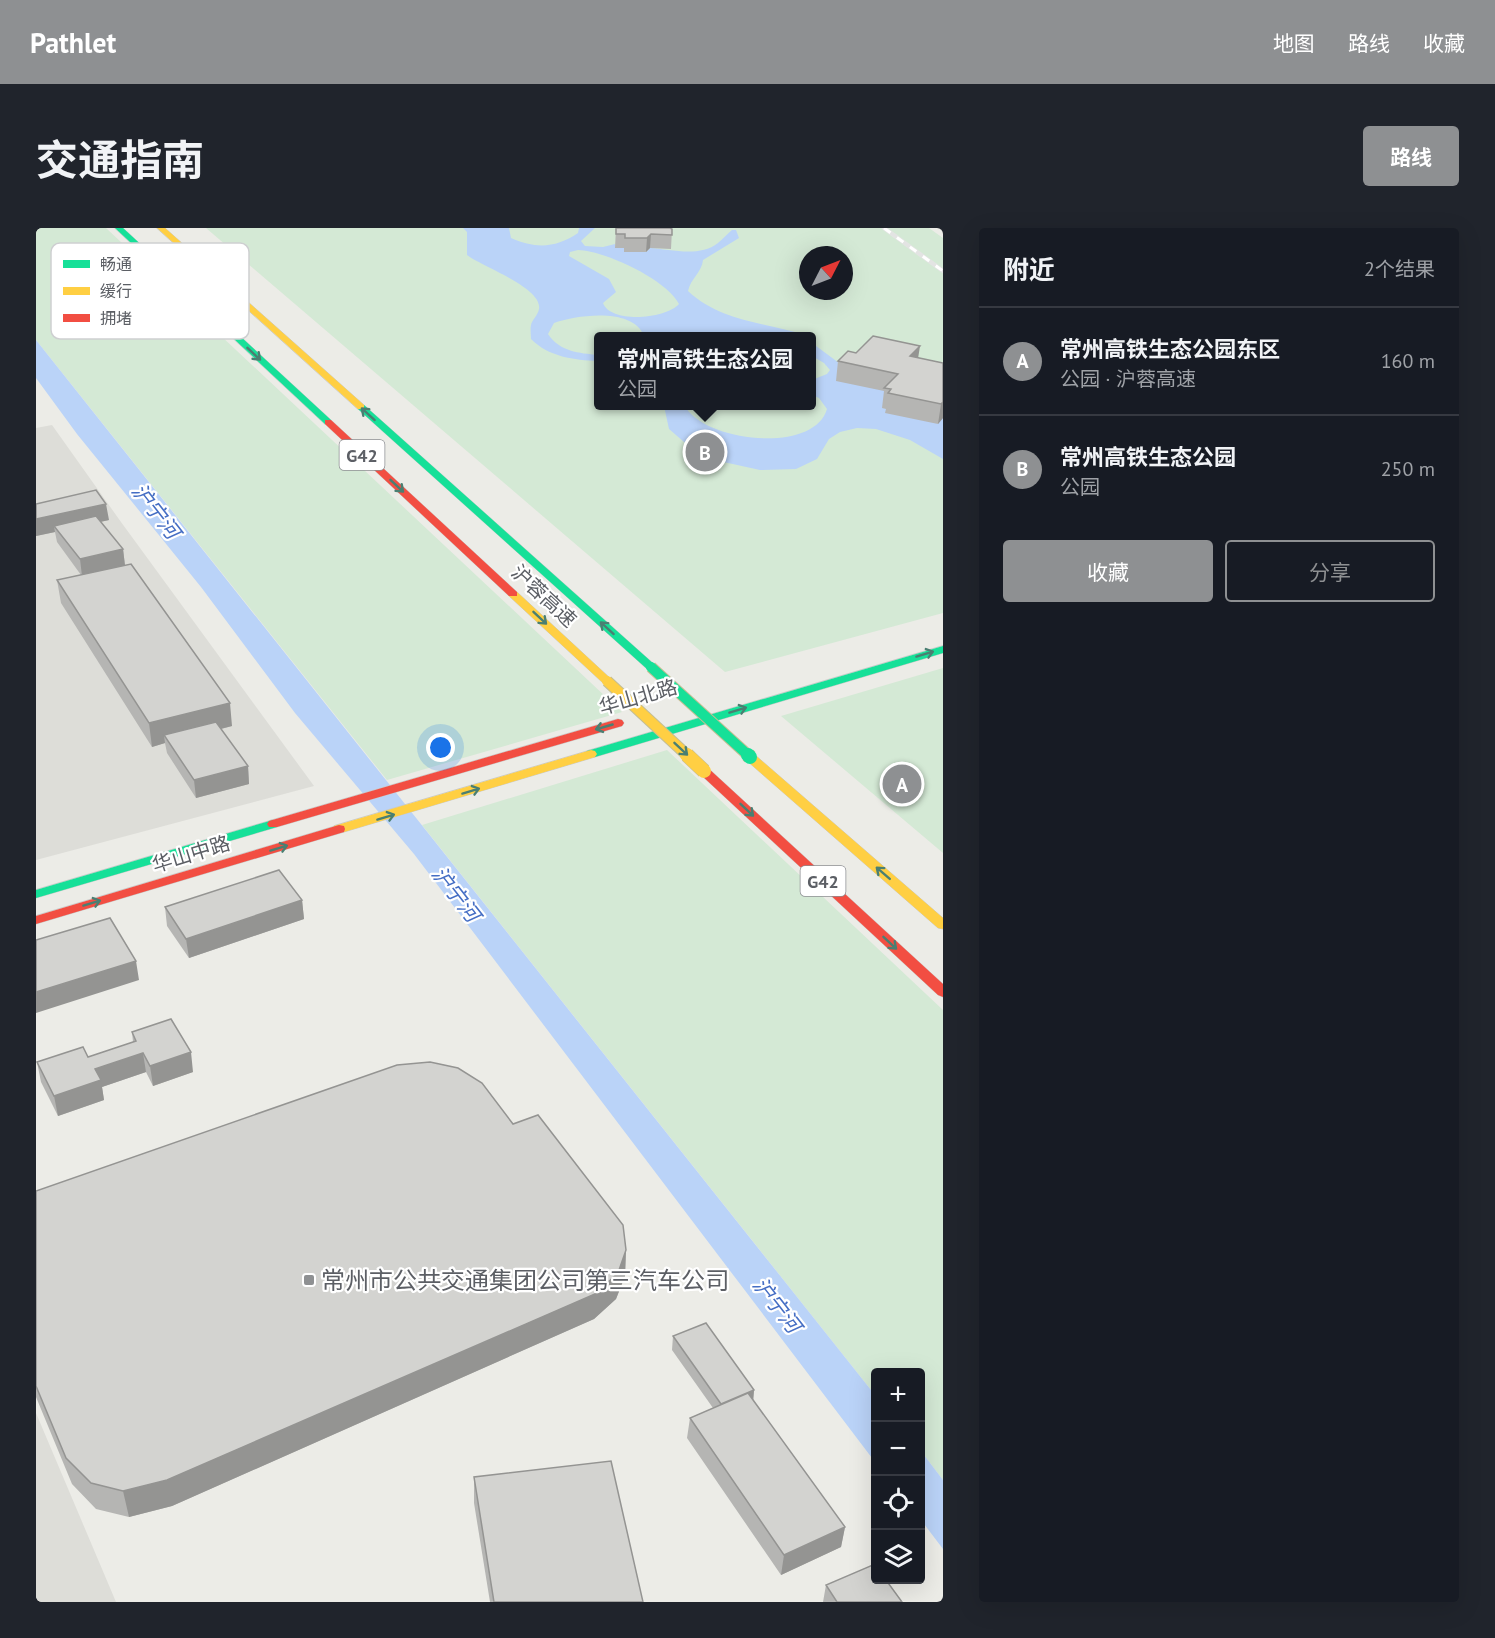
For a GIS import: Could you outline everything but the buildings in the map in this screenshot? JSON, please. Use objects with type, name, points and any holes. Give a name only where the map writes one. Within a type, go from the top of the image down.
[{"type":"main road","name":"沪蓉高速","points":[[119,228],[135,243]]},
{"type":"main road","name":"沪蓉高速","points":[[161,228],[178,243]]},
{"type":"main road","name":"沪蓉高速","points":[[249,307],[750,757],[943,926]]},
{"type":"main road","name":"沪蓉高速","points":[[239,339],[943,992]]},
{"type":"main road","name":"华山北路","points":[[357,825],[943,649]]},
{"type":"main road","name":"华山北路","points":[[344,804],[707,698]]},
{"type":"main road","name":"华山中路","points":[[36,894],[344,804]]},
{"type":"main road","name":"华山中路","points":[[36,920],[357,825]]},
{"type":"shaded area","points":[[52,425],[314,786],[36,860],[36,428]]},
{"type":"shaded area","points":[[36,1413],[116,1602],[36,1602]]},
{"type":"green space","points":[[36,228],[106,228],[122,243],[51,243],[51,339],[224,339],[622,712],[387,780],[36,340]]},
{"type":"green space","points":[[206,228],[929,228],[943,238],[943,613],[725,672],[249,265],[249,243],[224,243]]},
{"type":"green space","points":[[943,668],[943,853],[781,716]]},
{"type":"green space","points":[[667,750],[943,1010],[943,1480],[925,1456],[925,1368],[871,1368],[871,1390],[422,825]]},
{"type":"water","points":[[463,228],[509,228],[511,238],[529,244],[546,245],[570,238],[578,233],[579,228],[595,228],[581,241],[585,246],[603,247],[615,244],[615,248],[624,248],[624,252],[646,252],[650,248],[684,252],[702,250],[710,248],[732,230],[736,230],[739,238],[703,260],[688,291],[725,314],[795,332],[641,332],[629,321],[617,317],[590,316],[554,323],[548,334],[564,348],[594,354],[594,361],[562,356],[546,350],[531,339],[531,325],[539,309],[538,301],[531,293],[510,278],[467,255],[467,232]],"holes":[[[578,250],[603,255],[634,268],[662,285],[679,304],[663,313],[651,316],[627,316],[608,310],[603,303],[616,292],[609,279],[569,256],[570,252]]]},
{"type":"water","name":"沪宁河","points":[[36,340],[871,1390],[871,1457],[414,854],[295,713],[201,587],[77,434],[36,378]]},
{"type":"water","points":[[816,346],[839,363],[895,394],[883,408],[943,418],[943,459],[910,440],[876,429],[857,428],[840,432],[829,439],[817,459],[796,469],[760,470],[719,461],[691,448],[669,429],[665,410],[688,410],[698,420],[715,429],[737,435],[760,438],[803,433],[818,423],[827,409],[816,397],[816,378],[827,374],[830,370],[816,358]]},
{"type":"water","points":[[925,1456],[943,1480],[943,1549],[925,1525]]},
{"type":"railway","points":[[884,228],[943,271]]},
{"type":"traffic: fast","points":[[119,228],[135,243]]},
{"type":"traffic: fast","points":[[239,339],[328,422]]},
{"type":"traffic: fast","points":[[361,407],[651,667]]},
{"type":"traffic: fast","points":[[591,754],[943,649]]},
{"type":"traffic: fast","points":[[651,667],[750,757]]},
{"type":"traffic: fast","points":[[36,894],[273,824]]},
{"type":"traffic: slow","points":[[161,228],[178,243]]},
{"type":"traffic: slow","points":[[249,307],[361,407]]},
{"type":"traffic: slow","points":[[513,594],[607,681]]},
{"type":"traffic: slow","points":[[607,681],[704,771]]},
{"type":"traffic: slow","points":[[339,829],[591,754]]},
{"type":"traffic: slow","points":[[750,757],[943,925]]},
{"type":"traffic: jam","points":[[328,422],[513,594]]},
{"type":"traffic: jam","points":[[273,824],[618,723]]},
{"type":"traffic: jam","points":[[704,771],[943,992]]},
{"type":"traffic: jam","points":[[36,920],[339,829]]},
{"type":"place","name":"常州高铁生态公园","points":[[705,452]]},
{"type":"place","name":"常州高铁生态公园东区","points":[[902,784]]},
{"type":"place","name":"常州市公共交通集团公司第三汽车公司","points":[[309,1280]]}]
